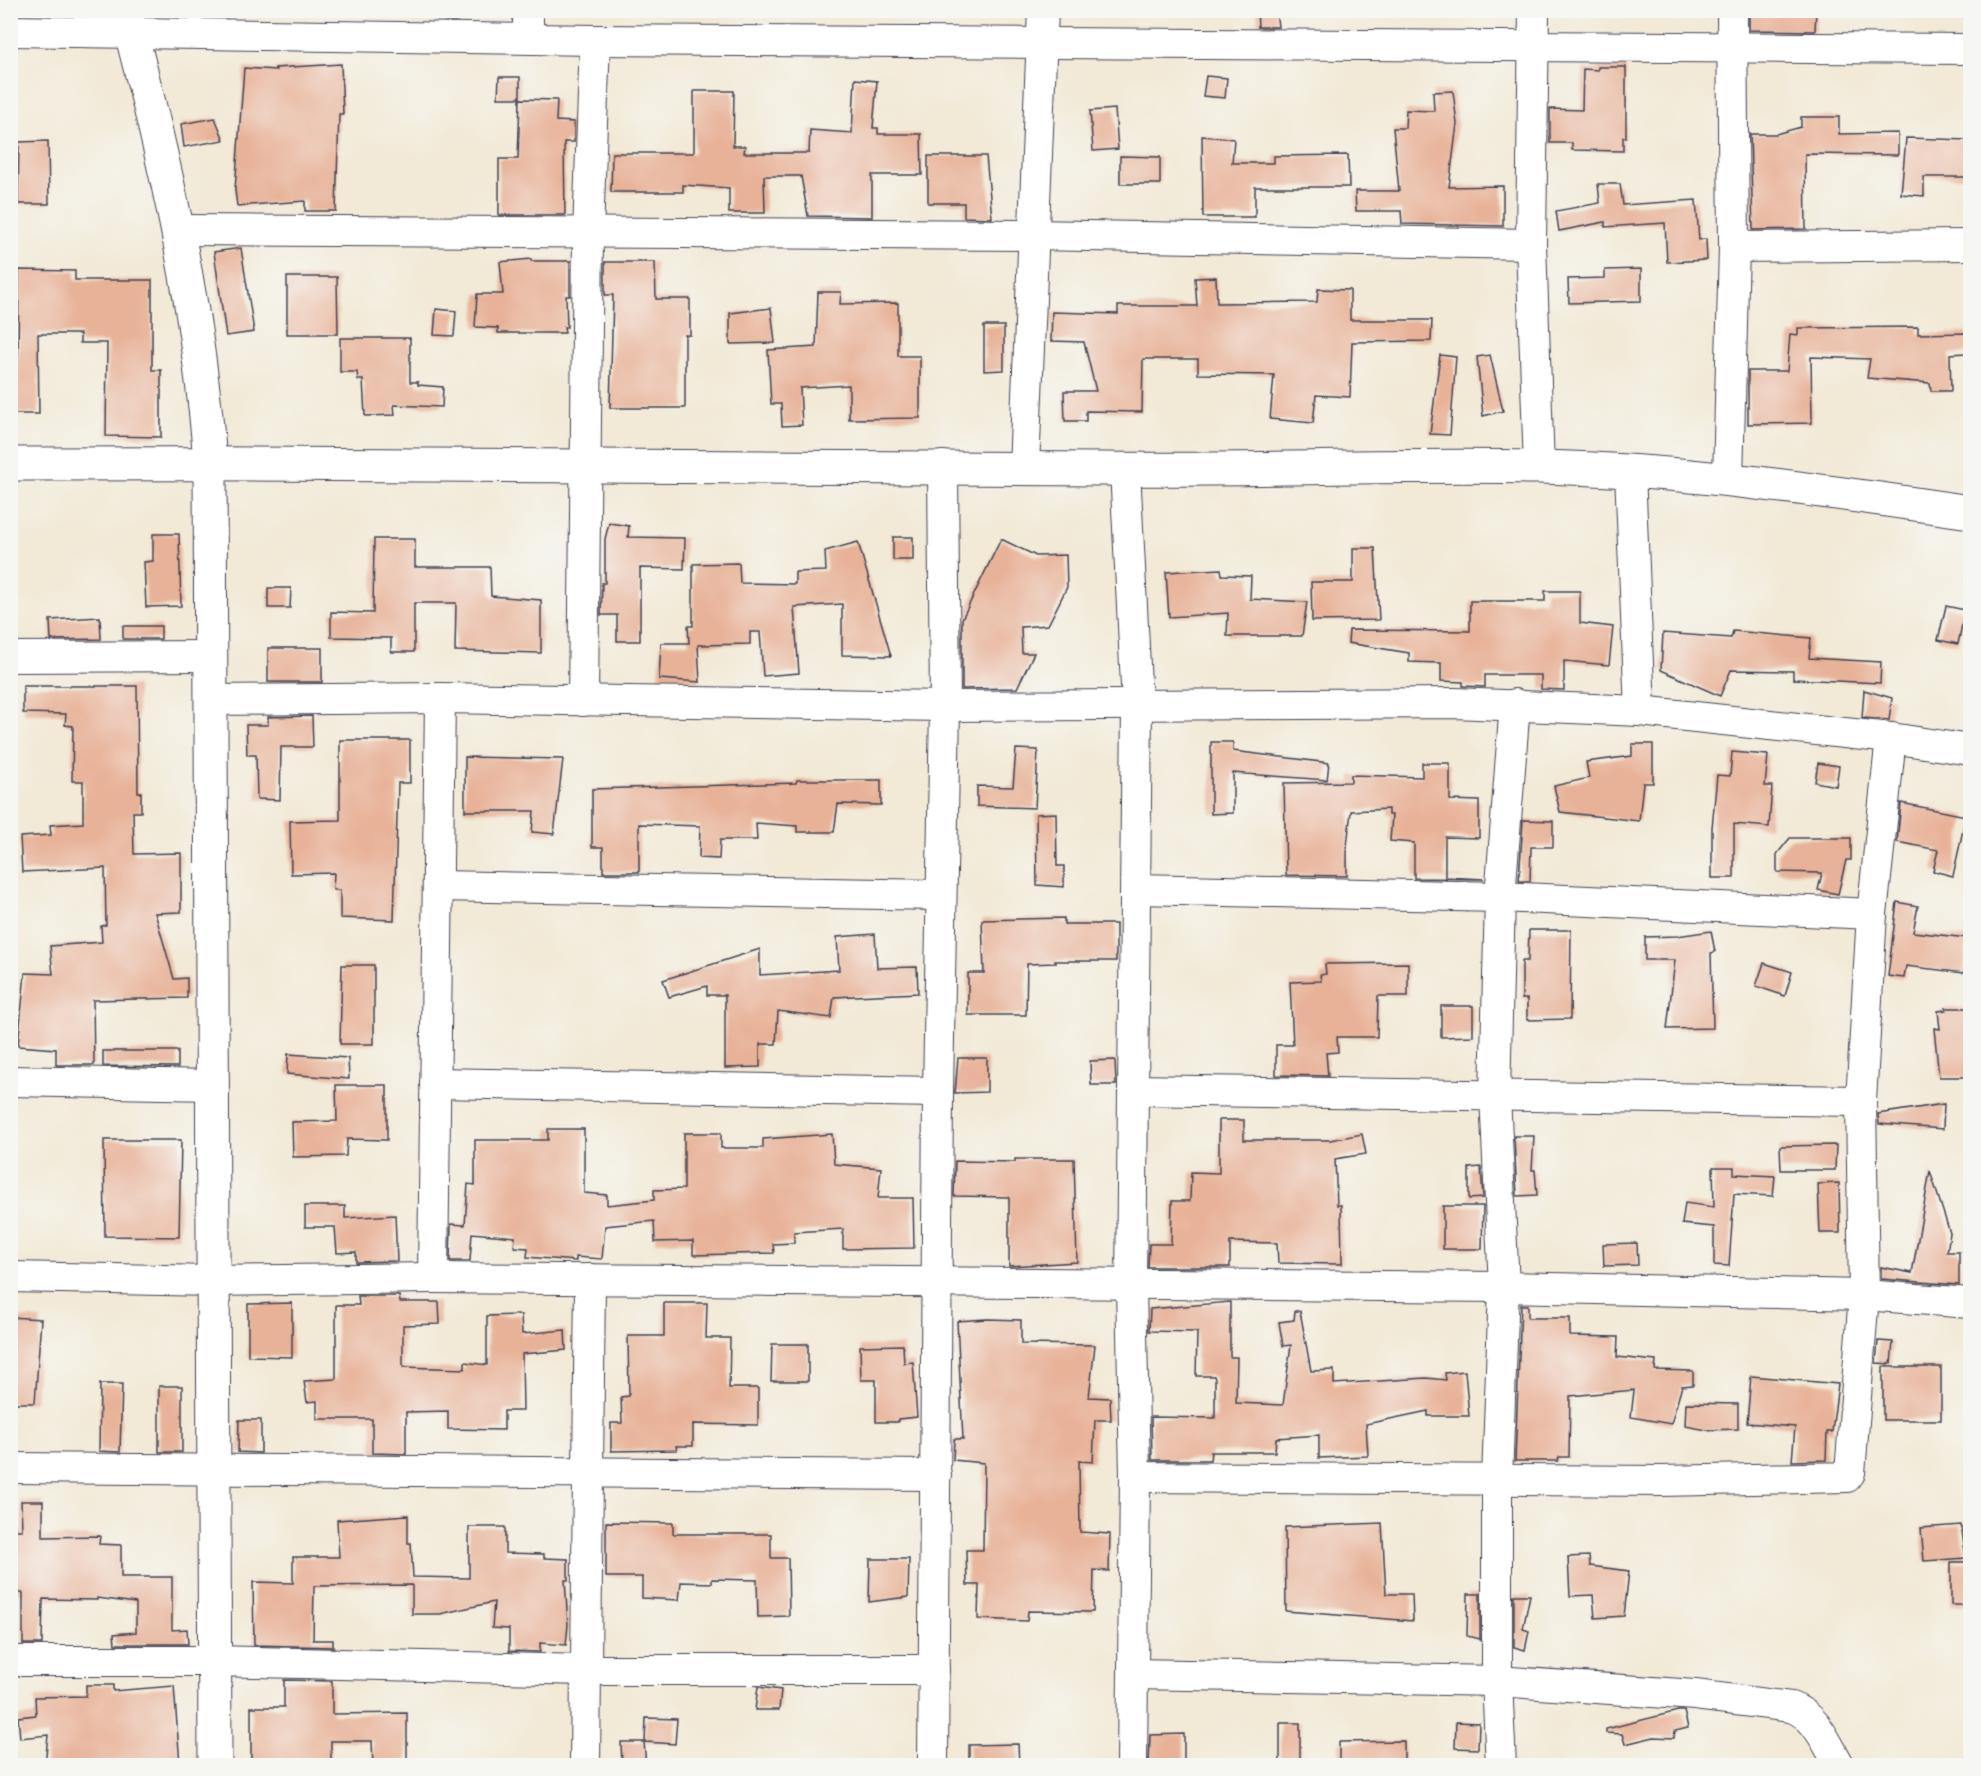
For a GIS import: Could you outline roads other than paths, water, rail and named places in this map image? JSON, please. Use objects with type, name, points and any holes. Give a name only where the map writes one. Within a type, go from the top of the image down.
[{"type":"street","points":[[1024,468],[1043,10]]},
{"type":"street","points":[[1534,10],[1531,244],[1539,467]]},
{"type":"street","points":[[1728,479],[1734,247],[1732,10]]},
{"type":"street","points":[[10,32],[128,23],[528,24],[596,40],[1971,49]]},
{"type":"street","points":[[128,23],[178,230],[196,324],[210,463],[214,1766]]},
{"type":"street","points":[[583,701],[588,234],[596,40]]},
{"type":"street","points":[[178,230],[1033,235],[1531,244]]},
{"type":"street","points":[[1734,247],[1971,244]]},
{"type":"street","points":[[10,464],[943,466],[1125,469],[1539,467],[1728,479],[1971,512]]},
{"type":"street","points":[[933,1766],[940,895],[945,706],[943,466]]},
{"type":"street","points":[[1125,469],[1137,705],[1137,888],[1131,1285],[1135,1477],[1132,1766]]},
{"type":"street","points":[[1630,472],[1640,711]]},
{"type":"street","points":[[10,657],[212,656]]},
{"type":"street","points":[[212,700],[440,698],[945,706],[1515,705],[1640,711],[1891,738],[1971,750]]},
{"type":"street","points":[[433,1278],[440,698]]},
{"type":"street","points":[[1501,1766],[1497,1681],[1497,1480],[1504,1287],[1496,1095],[1500,897],[1515,705]]},
{"type":"street","points":[[1135,1477],[1661,1481],[1847,1478],[1850,1473],[1864,1295],[1861,1101],[1872,914],[1891,738]]},
{"type":"street","points":[[438,886],[940,895]]},
{"type":"street","points":[[1137,888],[1500,897],[1872,914]]},
{"type":"street","points":[[10,1081],[213,1085]]},
{"type":"street","points":[[435,1083],[938,1092]]},
{"type":"street","points":[[1133,1090],[1861,1101]]},
{"type":"street","points":[[10,1277],[213,1281],[433,1278],[1504,1287],[1864,1295],[1971,1303]]},
{"type":"street","points":[[585,1766],[590,1473],[590,1279]]},
{"type":"street","points":[[10,1468],[936,1475]]},
{"type":"street","points":[[10,1660],[215,1661],[586,1670],[934,1670]]},
{"type":"street","points":[[1134,1674],[1497,1681],[1695,1695],[1791,1707],[1802,1711],[1813,1720],[1840,1766]]}]
